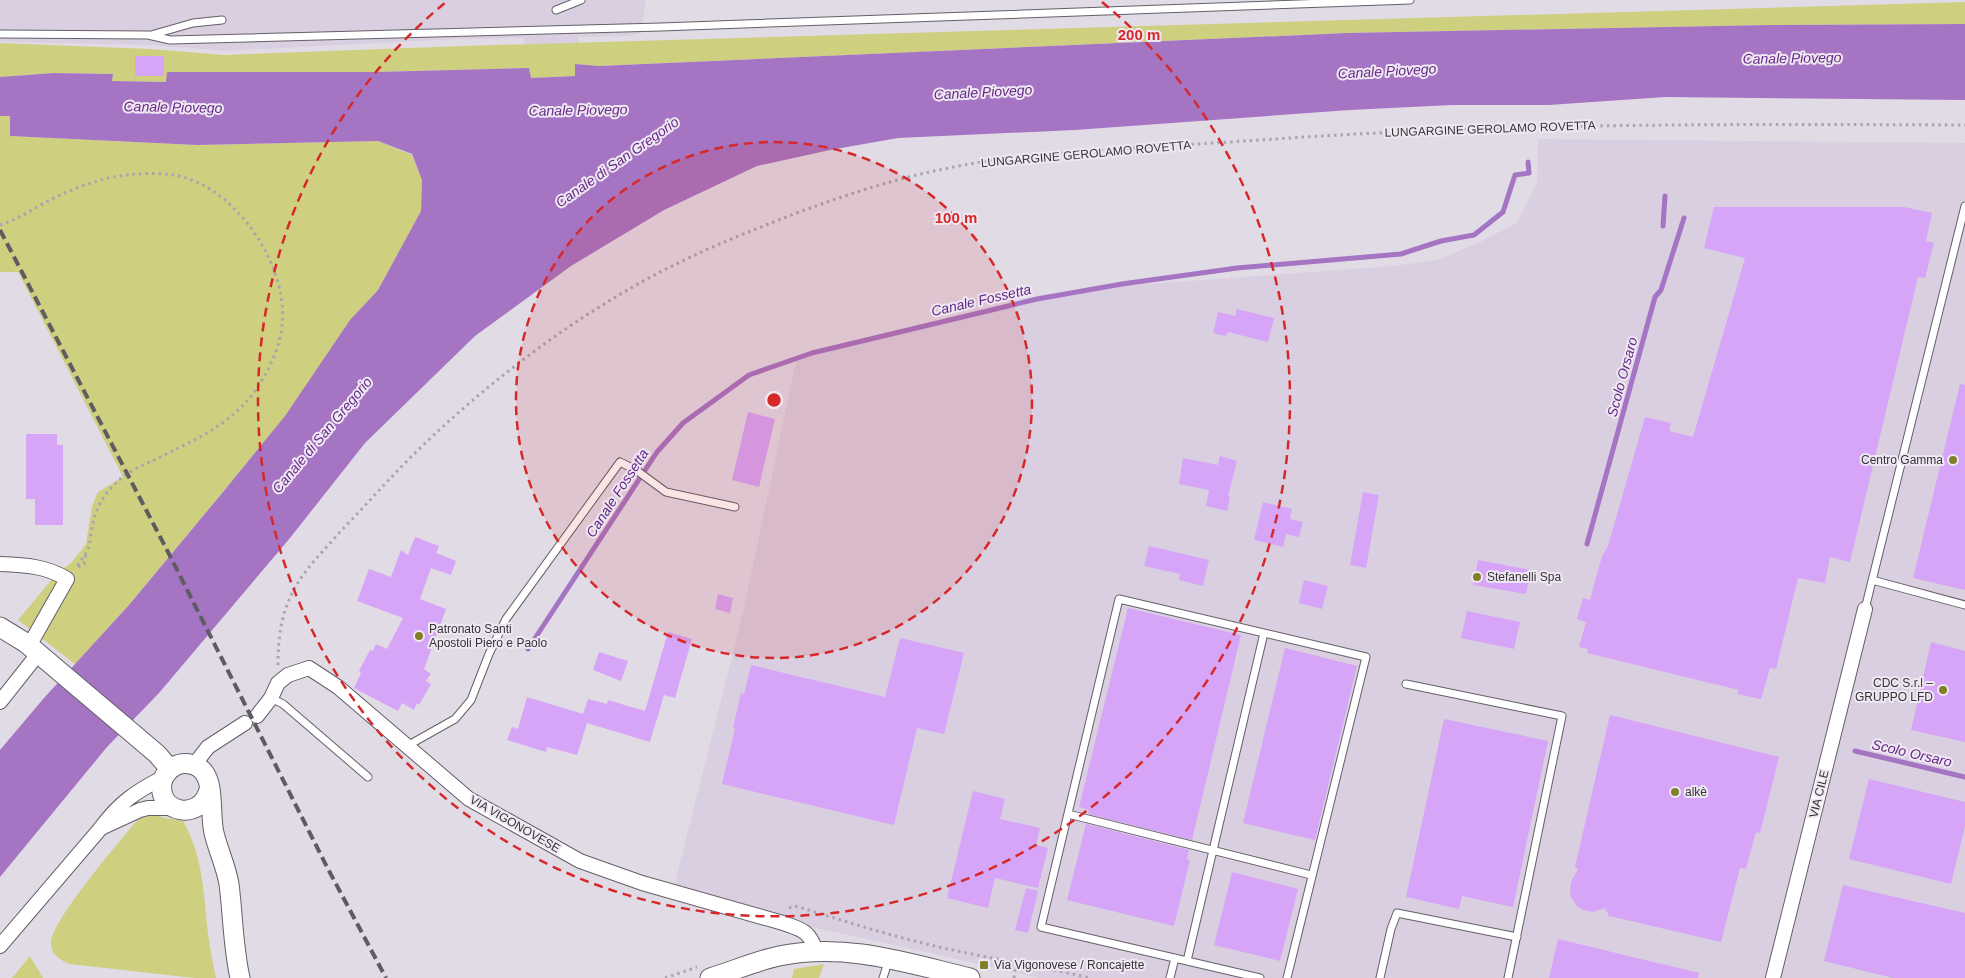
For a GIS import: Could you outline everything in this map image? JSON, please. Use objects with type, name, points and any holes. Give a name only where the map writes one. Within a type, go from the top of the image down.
[{"type":"main road","points":[[0,627],[36,652],[161,758],[167,773]]},
{"type":"main road","points":[[214,834],[206,826],[164,798],[162,784],[167,773],[182,764],[194,765],[206,775],[214,834],[228,881],[235,950],[240,978]]},
{"type":"main road","points":[[180,810],[199,807],[207,797],[209,790]]},
{"type":"main road","points":[[710,978],[778,956],[816,951],[850,951],[970,978]]},
{"type":"street","points":[[0,564],[33,566],[54,571],[67,579],[36,652],[0,702]]},
{"type":"street","name":"VIA CILE","points":[[1773,978],[1865,609]]},
{"type":"street","name":"VIA VIGONOVESE","points":[[278,683],[288,675],[310,668],[338,687],[469,799],[580,861],[642,883],[804,930],[812,938],[816,951]]},
{"type":"street","points":[[194,765],[208,746],[251,720],[272,698],[278,683]]},
{"type":"street","points":[[0,946],[100,829],[113,810],[128,797],[167,773]]},
{"type":"street","points":[[100,829],[148,808],[180,810]]},
{"type":"lane","points":[[556,10],[581,0]]},
{"type":"lane","points":[[0,34],[148,35],[170,40],[285,35],[661,26],[1410,0]]},
{"type":"lane","points":[[148,35],[193,23],[222,20]]},
{"type":"lane","points":[[1865,609],[1965,206]]},
{"type":"lane","points":[[407,746],[455,719],[471,700],[489,654],[512,611],[620,462],[636,470],[666,492],[735,507]]},
{"type":"lane","points":[[1872,580],[1965,605]]},
{"type":"lane","points":[[1260,978],[1041,927],[1119,599],[1366,657],[1311,874],[1287,978]]},
{"type":"lane","points":[[1187,961],[1264,633]]},
{"type":"lane","points":[[1406,684],[1562,716],[1508,978]]},
{"type":"lane","points":[[272,698],[283,704],[368,777]]},
{"type":"lane","points":[[1068,814],[1311,874]]},
{"type":"lane","points":[[1380,978],[1391,929],[1397,913],[1516,937]]},
{"type":"lane","points":[[1170,978],[1175,958]]},
{"type":"lane","points":[[883,978],[889,959]]},
{"type":"path","name":"LUNGARGINE GEROLAMO ROVETTA","points":[[278,683],[278,641],[286,604],[296,585],[308,568],[386,482],[452,418],[525,359],[631,288],[710,248],[836,198],[912,176],[991,160],[1068,152],[1309,136],[1710,124],[1965,125]]},
{"type":"path","points":[[0,225],[70,191],[115,176],[158,174],[188,178],[222,197],[240,214],[258,237],[276,275],[281,294],[282,326],[276,352],[258,387],[240,409],[209,433],[133,470],[119,480],[98,506],[86,552],[76,567]]},
{"type":"path","points":[[786,914],[789,908],[794,906],[912,940],[1016,964],[1044,967],[1090,978]]},
{"type":"path","points":[[1014,978],[1016,964]]},
{"type":"shaded area","points":[[0,0],[646,0],[641,34],[634,34],[634,36],[578,37],[584,81],[524,83],[524,38],[456,39],[224,51],[151,45],[9,42],[0,41]]},
{"type":"shaded area","points":[[1965,2],[1965,24],[1769,25],[1347,33],[599,66],[575,64],[575,76],[530,78],[529,68],[375,72],[167,72],[167,82],[112,81],[113,74],[53,73],[0,77],[0,43],[150,49],[224,55],[463,46]]},
{"type":"shaded area","points":[[0,116],[10,116],[10,136],[197,145],[378,141],[412,155],[422,180],[421,211],[378,290],[350,320],[285,417],[129,605],[75,664],[18,620],[58,572],[71,563],[86,544],[92,506],[98,492],[123,477],[18,272],[0,272]]},
{"type":"shaded area","points":[[1538,139],[1965,143],[1965,978],[1040,978],[863,938],[671,898],[743,613],[796,361],[812,355],[1037,301],[1121,286],[1393,266],[1437,260],[1476,244],[1517,223],[1537,183]]},
{"type":"shaded area","points":[[144,812],[183,821],[190,836],[196,850],[202,879],[209,940],[216,978],[194,978],[70,964],[54,954],[51,943],[54,932],[63,916],[91,877]]},
{"type":"shaded area","points":[[30,956],[43,978],[12,978]]},
{"type":"shaded area","points":[[824,964],[819,978],[792,978],[794,969]]},
{"type":"water","points":[[1965,24],[1965,100],[1665,97],[1549,105],[1452,105],[1350,110],[1075,130],[898,138],[757,166],[664,210],[571,266],[475,336],[365,443],[290,538],[159,693],[107,747],[0,877],[0,750],[44,698],[129,605],[285,416],[350,320],[378,290],[421,211],[422,180],[412,154],[378,141],[197,145],[10,136],[10,116],[0,116],[0,77],[53,73],[113,74],[112,81],[166,82],[167,72],[375,72],[529,68],[531,78],[575,76],[575,64],[599,66],[1347,33],[1769,25]]},
{"type":"building","points":[[135,56],[164,56],[164,76],[135,76]]},
{"type":"building","points":[[1714,207],[1904,207],[1932,213],[1926,241],[1934,243],[1925,278],[1918,277],[1850,562],[1830,557],[1825,583],[1798,578],[1776,669],[1770,668],[1761,699],[1737,694],[1739,690],[1587,653],[1588,649],[1579,647],[1586,622],[1577,619],[1583,598],[1590,600],[1602,556],[1608,546],[1645,417],[1671,423],[1669,431],[1693,437],[1745,258],[1704,248]]},
{"type":"building","points":[[1237,309],[1274,318],[1268,342],[1228,332],[1226,336],[1213,333],[1218,312],[1235,316]]},
{"type":"building","name":"Centro Gamma","points":[[1960,384],[1965,385],[1965,590],[1913,578]]},
{"type":"building","points":[[748,412],[775,419],[759,487],[732,480]]},
{"type":"building","points":[[26,434],[57,434],[57,445],[63,445],[63,525],[35,525],[35,499],[26,499]]},
{"type":"building","points":[[1220,456],[1237,461],[1228,496],[1230,497],[1227,511],[1206,506],[1209,490],[1179,484],[1183,458],[1218,465]]},
{"type":"building","points":[[1363,492],[1379,495],[1366,568],[1350,565]]},
{"type":"building","points":[[1263,502],[1292,509],[1290,519],[1303,522],[1299,537],[1286,534],[1283,547],[1254,540]]},
{"type":"building","points":[[415,537],[439,546],[436,553],[456,561],[451,575],[431,568],[420,599],[446,609],[424,669],[431,674],[426,681],[431,684],[414,710],[402,703],[398,711],[354,688],[361,673],[359,671],[370,650],[373,651],[376,644],[387,649],[403,618],[357,601],[369,569],[391,577],[401,550],[408,555]]},
{"type":"building","points":[[1149,546],[1209,560],[1203,586],[1179,580],[1180,574],[1144,566]]},
{"type":"building","points":[[1478,560],[1531,570],[1526,594],[1473,585]]},
{"type":"building","points":[[1304,580],[1328,586],[1322,609],[1299,603]]},
{"type":"building","points":[[718,594],[733,598],[730,613],[715,609]]},
{"type":"building","points":[[1128,608],[1241,635],[1192,840],[1088,814],[1089,810],[1079,807]]},
{"type":"building","points":[[1467,611],[1520,622],[1514,649],[1461,638]]},
{"type":"building","points":[[668,632],[692,639],[675,698],[664,695],[650,742],[587,723],[577,755],[547,747],[546,752],[507,740],[512,727],[518,729],[527,697],[583,714],[588,699],[607,704],[608,700],[645,711]]},
{"type":"building","points":[[900,638],[964,653],[944,734],[917,728],[894,825],[722,784],[741,693],[744,694],[751,665],[885,697]]},
{"type":"building","name":"CDC S.r.l – GRUPPO LFD","points":[[1931,642],[1965,651],[1965,742],[1911,730]]},
{"type":"building","points":[[1285,648],[1357,666],[1315,840],[1243,823]]},
{"type":"building","points":[[599,652],[628,661],[621,681],[593,670]]},
{"type":"building","name":"alkè","points":[[1610,715],[1779,757],[1760,833],[1756,832],[1746,869],[1740,868],[1721,942],[1609,916],[1605,908],[1593,912],[1583,910],[1577,906],[1571,897],[1571,882],[1578,869],[1575,867]]},
{"type":"building","points":[[1444,719],[1548,741],[1513,907],[1462,896],[1459,909],[1406,897]]},
{"type":"building","points":[[1869,779],[1965,802],[1965,826],[1951,884],[1849,859]]},
{"type":"building","points":[[973,791],[1005,799],[1000,819],[1040,828],[1036,845],[1048,848],[1038,888],[995,878],[988,908],[947,898]]},
{"type":"building","points":[[1086,824],[1189,850],[1187,859],[1190,860],[1174,926],[1067,900]]},
{"type":"building","points":[[1232,872],[1298,889],[1280,961],[1214,945]]},
{"type":"building","points":[[1843,885],[1965,913],[1965,978],[1893,978],[1824,961]]},
{"type":"building","points":[[1026,888],[1038,891],[1028,933],[1015,930]]},
{"type":"building","points":[[1558,939],[1699,973],[1698,978],[1549,978]]},
{"type":"waterway","name":"Canale Fossetta","points":[[528,649],[657,452],[683,423],[749,375],[812,353],[1037,299],[1122,284],[1237,268],[1401,254],[1441,241],[1474,235],[1503,212],[1515,175],[1529,173],[1528,162]]},
{"type":"waterway","points":[[1663,226],[1665,196]]},
{"type":"waterway","name":"Scolo Orsaro","points":[[1587,544],[1655,297],[1661,290],[1684,218]]},
{"type":"waterway","name":"Scolo Orsaro","points":[[1855,751],[1965,777]]},
{"type":"railway","points":[[0,230],[167,550],[327,867],[386,978]]},
{"type":"place","name":"Centro Gamma","points":[[1953,460]]},
{"type":"place","name":"Stefanelli Spa","points":[[1477,577]]},
{"type":"place","name":"Patronato Santi Apostoli Piero e Paolo","points":[[419,636]]},
{"type":"place","name":"CDC S.r.l – GRUPPO LFD","points":[[1943,690]]},
{"type":"place","name":"alkè","points":[[1675,792]]},
{"type":"place","name":"Via Vigonovese / Roncajette","points":[[984,965]]},
{"type":"water label","name":"Canale Piovego","points":[[1792,58]]},
{"type":"water label","name":"Canale Piovego","points":[[1387,71]]},
{"type":"water label","name":"Canale Piovego","points":[[983,92]]},
{"type":"water label","name":"Canale Piovego","points":[[173,107]]},
{"type":"water label","name":"Canale Piovego","points":[[578,110]]},
{"type":"water label","name":"Canale di San Gregorio","points":[[617,162]]},
{"type":"water label","name":"Canale di San Gregorio","points":[[322,435]]}]
